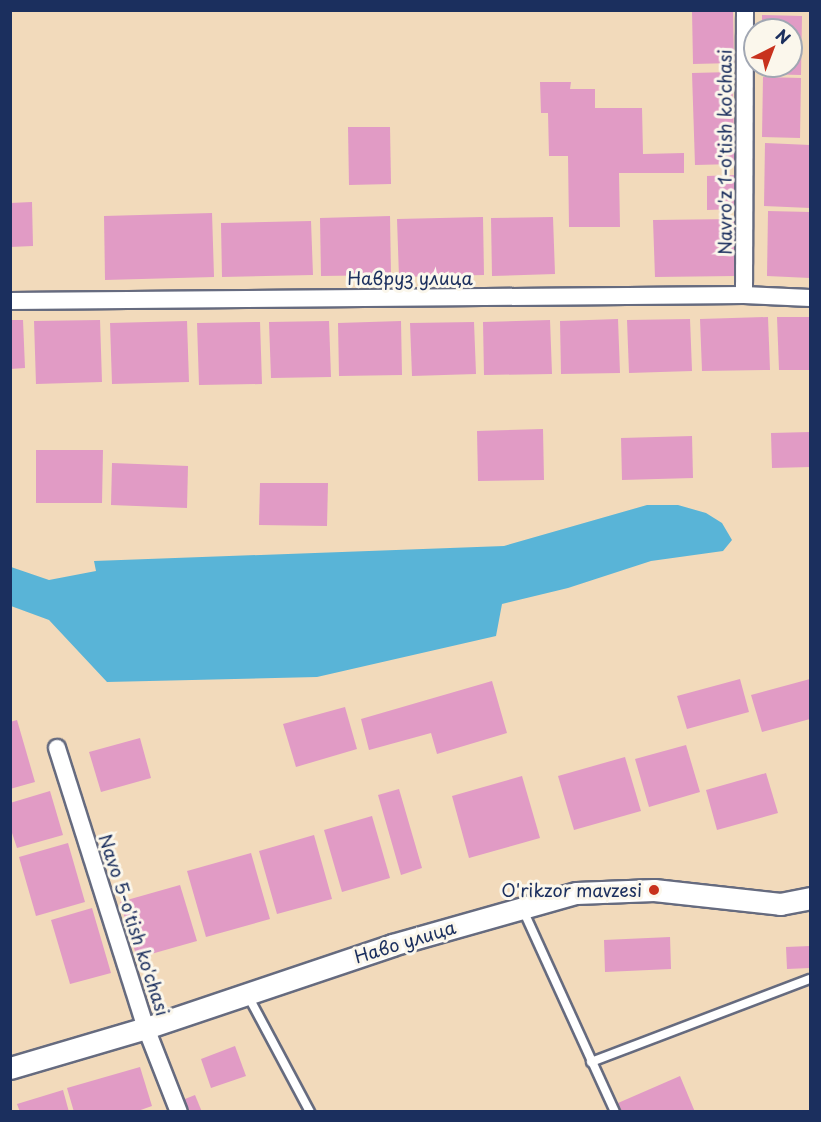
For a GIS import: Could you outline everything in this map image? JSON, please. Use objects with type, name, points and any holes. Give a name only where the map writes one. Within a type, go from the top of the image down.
[{"type":"street","name":"Navro'z 1-o'tish ko'chasi","points":[[744,295],[745,10]]},
{"type":"street","name":"Навруз улица","points":[[10,301],[744,295],[810,298]]},
{"type":"street","name":"Navo 5-o'tish ko'chasi","points":[[57,748],[146,1028],[179,1112]]},
{"type":"street","name":"Наво улица","points":[[10,1068],[146,1028],[522,906],[576,893],[654,890],[780,904],[810,898]]},
{"type":"lane","points":[[522,906],[615,1112]]},
{"type":"lane","points":[[591,1062],[810,979]]},
{"type":"lane","points":[[247,994],[310,1112]]},
{"type":"water","points":[[647,505],[678,505],[706,513],[722,523],[732,540],[723,551],[651,561],[568,588],[502,604],[496,636],[317,677],[107,682],[49,620],[11,606],[11,567],[49,580],[96,571],[94,561],[504,546]]},
{"type":"building","points":[[692,10],[733,10],[734,63],[693,64]]},
{"type":"building","points":[[762,15],[802,16],[802,18],[762,18]]},
{"type":"building","points":[[732,72],[735,164],[695,165],[692,73]]},
{"type":"building","points":[[763,78],[801,78],[800,138],[762,137]]},
{"type":"building","points":[[540,82],[571,82],[570,89],[595,89],[595,108],[642,108],[643,154],[684,153],[684,173],[619,173],[620,227],[569,227],[568,156],[549,156],[548,113],[541,113]]},
{"type":"building","points":[[348,127],[390,127],[391,184],[349,185]]},
{"type":"building","points":[[765,143],[810,145],[810,208],[764,206]]},
{"type":"building","points":[[735,175],[736,209],[707,210],[707,176]]},
{"type":"building","points":[[32,202],[33,246],[10,247],[10,203]]},
{"type":"building","points":[[768,211],[810,212],[810,278],[767,276]]},
{"type":"building","points":[[212,213],[214,277],[105,280],[104,216]]},
{"type":"building","points":[[390,216],[391,275],[321,276],[320,218]]},
{"type":"building","points":[[483,217],[484,275],[399,277],[397,219]]},
{"type":"building","points":[[553,217],[555,274],[492,276],[491,218]]},
{"type":"building","points":[[734,219],[735,276],[655,277],[653,220]]},
{"type":"building","points":[[311,221],[313,275],[222,277],[221,223]]},
{"type":"building","points":[[768,317],[770,370],[702,371],[700,319]]},
{"type":"building","points":[[777,317],[810,317],[810,370],[779,370]]},
{"type":"building","points":[[618,319],[620,373],[561,374],[560,321]]},
{"type":"building","points":[[690,319],[692,371],[629,373],[627,320]]},
{"type":"building","points":[[10,320],[23,320],[25,368],[10,369]]},
{"type":"building","points":[[100,320],[102,382],[36,384],[34,321]]},
{"type":"building","points":[[550,320],[552,374],[484,375],[483,322]]},
{"type":"building","points":[[187,321],[189,382],[112,384],[110,323]]},
{"type":"building","points":[[329,321],[331,377],[271,378],[269,322]]},
{"type":"building","points":[[401,321],[402,375],[339,376],[338,323]]},
{"type":"building","points":[[260,322],[262,384],[199,385],[197,323]]},
{"type":"building","points":[[474,322],[476,374],[412,376],[410,323]]},
{"type":"building","points":[[543,429],[544,480],[478,481],[477,431]]},
{"type":"building","points":[[810,432],[810,467],[772,468],[771,433]]},
{"type":"building","points":[[692,436],[693,478],[622,480],[621,438]]},
{"type":"building","points":[[36,450],[103,450],[102,503],[36,503]]},
{"type":"building","points":[[112,463],[188,466],[187,508],[111,505]]},
{"type":"building","points":[[260,483],[328,483],[327,526],[259,525]]},
{"type":"building","points":[[740,679],[749,712],[687,729],[677,696]]},
{"type":"building","points":[[810,679],[810,719],[762,732],[751,695]]},
{"type":"building","points":[[492,681],[507,733],[437,754],[431,733],[369,750],[361,719]]},
{"type":"building","points":[[345,707],[357,749],[296,767],[283,724]]},
{"type":"building","points":[[17,720],[35,782],[10,789],[10,722]]},
{"type":"building","points":[[140,738],[151,778],[101,792],[89,752]]},
{"type":"building","points":[[686,745],[700,792],[649,807],[635,759]]},
{"type":"building","points":[[625,757],[641,811],[574,830],[558,776]]},
{"type":"building","points":[[766,773],[778,813],[717,830],[706,790]]},
{"type":"building","points":[[522,776],[540,838],[469,858],[452,796]]},
{"type":"building","points":[[399,789],[422,868],[401,875],[378,795]]},
{"type":"building","points":[[50,791],[63,835],[17,848],[10,827],[10,803]]},
{"type":"building","points":[[372,816],[390,878],[342,892],[324,830]]},
{"type":"building","points":[[314,835],[332,899],[277,914],[259,851]]},
{"type":"building","points":[[68,843],[85,902],[36,916],[19,857]]},
{"type":"building","points":[[251,853],[270,919],[206,937],[187,871]]},
{"type":"building","points":[[180,885],[197,941],[137,958],[120,902]]},
{"type":"building","points":[[92,908],[111,973],[70,984],[51,920]]},
{"type":"building","points":[[670,937],[671,969],[605,972],[604,940]]},
{"type":"building","points":[[810,946],[810,968],[787,969],[786,947]]},
{"type":"building","points":[[235,1046],[246,1076],[211,1088],[201,1059]]},
{"type":"building","points":[[140,1067],[152,1106],[135,1112],[74,1112],[67,1088]]},
{"type":"building","points":[[680,1076],[695,1112],[622,1112],[618,1103]]},
{"type":"building","points":[[63,1090],[69,1112],[20,1112],[17,1104]]},
{"type":"building","points":[[195,1095],[202,1112],[185,1112],[180,1101]]},
{"type":"place","name":"O'rikzor mavzesi","points":[[654,890]]}]
